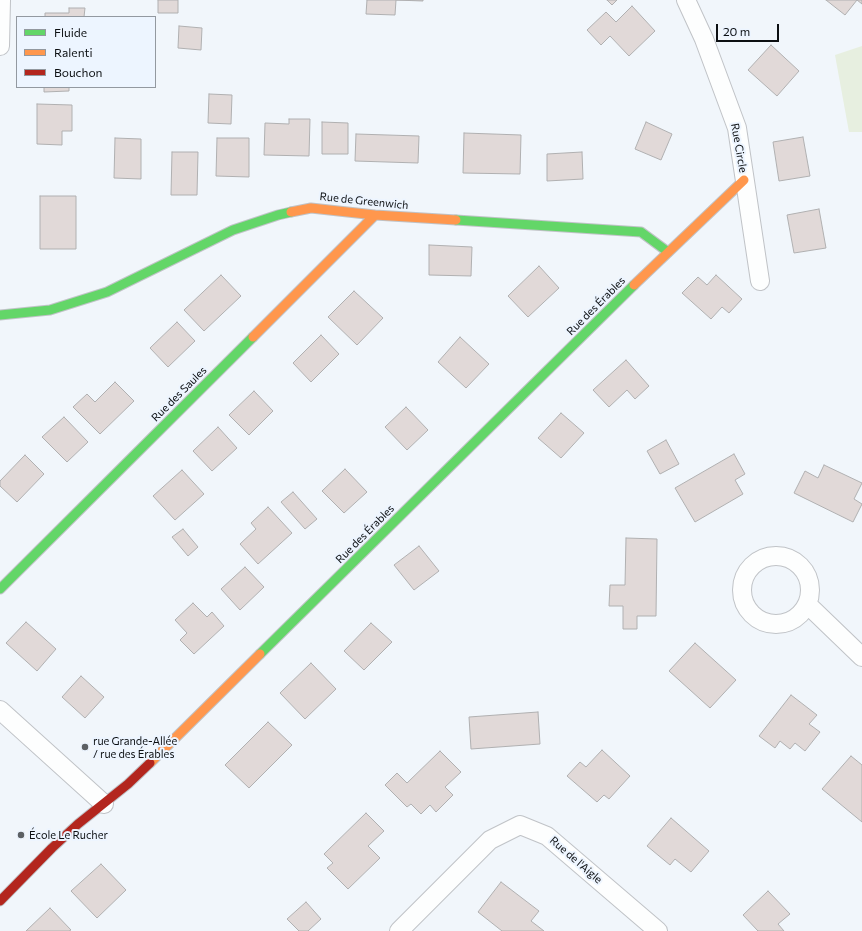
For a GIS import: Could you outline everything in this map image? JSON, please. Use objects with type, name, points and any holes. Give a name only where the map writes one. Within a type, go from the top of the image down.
[{"type":"street","points":[[0,46],[1,0]]},
{"type":"street","name":"Rue Circle","points":[[686,0],[704,39],[737,128],[760,281]]},
{"type":"street","name":"Rue des Érables","points":[[0,901],[78,824],[128,784],[668,252],[744,180]]},
{"type":"street","name":"Rue de Greenwich","points":[[0,315],[50,310],[107,292],[233,230],[278,215],[310,208],[376,215],[641,232],[668,252]]},
{"type":"street","name":"Rue des Saules","points":[[0,589],[376,215]]},
{"type":"street","points":[[807,604],[862,657]]},
{"type":"street","points":[[0,710],[104,804]]},
{"type":"street","name":"Rue de l'Aigle","points":[[399,931],[490,840],[520,825],[547,836],[658,931]]},
{"type":"green space","points":[[862,46],[862,132],[849,132],[835,55]]},
{"type":"building","points":[[158,0],[178,0],[178,13],[158,13]]},
{"type":"building","points":[[367,0],[396,0],[395,15],[366,14]]},
{"type":"building","points":[[396,0],[423,0],[423,1]]},
{"type":"building","points":[[607,0],[617,0],[612,5]]},
{"type":"building","points":[[826,0],[857,0],[845,15]]},
{"type":"building","points":[[632,6],[655,31],[629,56],[610,36],[601,45],[587,30],[606,12],[616,22]]},
{"type":"building","points":[[69,8],[85,8],[84,16],[45,16],[45,13],[69,13]]},
{"type":"building","points":[[179,26],[202,28],[201,50],[178,48]]},
{"type":"building","points":[[771,45],[799,71],[777,96],[748,70]]},
{"type":"building","points":[[44,88],[69,88],[69,91],[44,92]]},
{"type":"building","points":[[209,94],[232,95],[231,124],[208,123]]},
{"type":"building","points":[[37,104],[72,105],[72,131],[62,131],[62,145],[37,144]]},
{"type":"building","points":[[289,119],[310,119],[309,156],[264,155],[265,123],[289,124]]},
{"type":"building","points":[[322,122],[348,123],[348,154],[322,154]]},
{"type":"building","points":[[646,122],[672,134],[661,160],[635,149]]},
{"type":"building","points":[[464,133],[521,135],[520,174],[463,173]]},
{"type":"building","points":[[356,134],[419,136],[418,163],[355,161]]},
{"type":"building","points":[[803,137],[810,176],[779,181],[773,142]]},
{"type":"building","points":[[115,138],[141,139],[141,179],[114,178]]},
{"type":"building","points":[[217,138],[249,138],[249,177],[216,176]]},
{"type":"building","points":[[172,152],[198,152],[197,195],[171,195]]},
{"type":"building","points":[[582,152],[583,179],[547,181],[547,154]]},
{"type":"building","points":[[40,196],[76,196],[76,249],[40,249]]},
{"type":"building","points":[[819,209],[826,248],[794,253],[787,215]]},
{"type":"building","points":[[429,245],[472,247],[471,276],[429,275]]},
{"type":"building","points":[[539,266],[559,288],[528,317],[508,296]]},
{"type":"building","points":[[221,275],[241,296],[204,331],[184,310]]},
{"type":"building","points":[[716,275],[742,299],[729,313],[722,307],[711,319],[682,293],[698,277],[707,285]]},
{"type":"building","points":[[354,291],[383,318],[357,345],[328,317]]},
{"type":"building","points":[[177,322],[195,341],[168,367],[150,348]]},
{"type":"building","points":[[321,335],[339,354],[311,382],[293,363]]},
{"type":"building","points":[[460,337],[489,364],[466,388],[438,362]]},
{"type":"building","points":[[626,360],[649,386],[635,399],[627,390],[609,407],[593,390]]},
{"type":"building","points":[[115,382],[134,401],[100,434],[73,407],[87,394],[95,402]]},
{"type":"building","points":[[254,391],[273,411],[249,435],[229,415]]},
{"type":"building","points":[[406,407],[428,430],[407,450],[385,427]]},
{"type":"building","points":[[561,413],[584,433],[561,458],[538,438]]},
{"type":"building","points":[[64,417],[88,442],[67,462],[42,437]]},
{"type":"building","points":[[218,427],[237,448],[212,471],[193,451]]},
{"type":"building","points":[[666,440],[679,464],[660,474],[647,451]]},
{"type":"building","points":[[734,454],[745,474],[735,480],[743,494],[695,522],[675,488]]},
{"type":"building","points":[[25,455],[44,474],[17,502],[0,486],[0,481]]},
{"type":"building","points":[[824,465],[862,483],[854,499],[862,504],[853,522],[794,493],[805,471],[818,478]]},
{"type":"building","points":[[345,469],[367,492],[344,513],[322,491]]},
{"type":"building","points":[[182,470],[204,494],[175,520],[153,496]]},
{"type":"building","points":[[293,492],[317,519],[305,529],[281,502]]},
{"type":"building","points":[[268,507],[292,533],[258,564],[240,544],[256,529],[251,523]]},
{"type":"building","points":[[183,529],[198,547],[188,556],[172,537]]},
{"type":"building","points":[[626,538],[657,539],[656,616],[637,616],[637,629],[623,629],[623,606],[609,606],[610,585],[625,585]]},
{"type":"building","points":[[419,546],[439,571],[414,590],[394,565]]},
{"type":"building","points":[[245,567],[264,587],[240,610],[221,589]]},
{"type":"building","points":[[193,603],[207,617],[212,612],[224,626],[194,654],[180,640],[187,633],[175,620]]},
{"type":"building","points":[[26,622],[56,649],[37,671],[6,643]]},
{"type":"building","points":[[371,623],[392,642],[364,670],[344,651]]},
{"type":"building","points":[[695,643],[736,680],[710,708],[669,671]]},
{"type":"building","points":[[311,663],[336,689],[305,719],[280,693]]},
{"type":"building","points":[[81,676],[104,697],[85,718],[62,697]]},
{"type":"building","points":[[791,695],[817,715],[809,724],[820,732],[805,751],[795,743],[790,749],[780,741],[775,748],[759,736]]},
{"type":"building","points":[[538,712],[540,744],[471,749],[469,717]]},
{"type":"building","points":[[268,722],[292,745],[249,788],[225,765]]},
{"type":"building","points":[[602,750],[630,776],[609,799],[604,795],[597,802],[567,776],[580,762],[586,767]]},
{"type":"building","points":[[440,751],[461,772],[445,787],[453,795],[436,812],[430,805],[421,814],[411,804],[407,807],[385,785],[397,773],[407,783]]},
{"type":"building","points":[[851,756],[862,765],[862,822],[822,789]]},
{"type":"building","points":[[366,813],[384,831],[368,846],[380,858],[348,889],[327,868],[333,863],[324,854]]},
{"type":"building","points":[[671,818],[709,851],[691,872],[675,859],[670,865],[647,846]]},
{"type":"building","points":[[101,864],[126,890],[97,918],[71,891]]},
{"type":"building","points":[[501,882],[539,911],[531,921],[544,931],[502,931],[478,912]]},
{"type":"building","points":[[768,891],[790,914],[778,924],[784,931],[758,931],[743,915]]},
{"type":"building","points":[[306,902],[321,919],[308,931],[299,931],[287,919]]},
{"type":"building","points":[[50,908],[71,930],[26,931]]},
{"type":"traffic: fast","points":[[0,315],[50,310],[107,292],[233,230],[291,212]]},
{"type":"traffic: fast","points":[[456,220],[641,232],[668,252]]},
{"type":"traffic: fast","points":[[260,654],[634,285]]},
{"type":"traffic: fast","points":[[0,589],[253,337]]},
{"type":"traffic: slow","points":[[634,285],[744,180]]},
{"type":"traffic: slow","points":[[291,212],[311,208],[375,215],[456,220]]},
{"type":"traffic: slow","points":[[253,337],[375,215]]},
{"type":"traffic: slow","points":[[150,763],[260,654]]},
{"type":"traffic: jam","points":[[0,901],[78,824],[128,784],[150,763]]},
{"type":"place","name":"rue Grande-Allée / rue des Érables","points":[[85,747]]},
{"type":"place","name":"École Le Rucher","points":[[21,835]]}]
